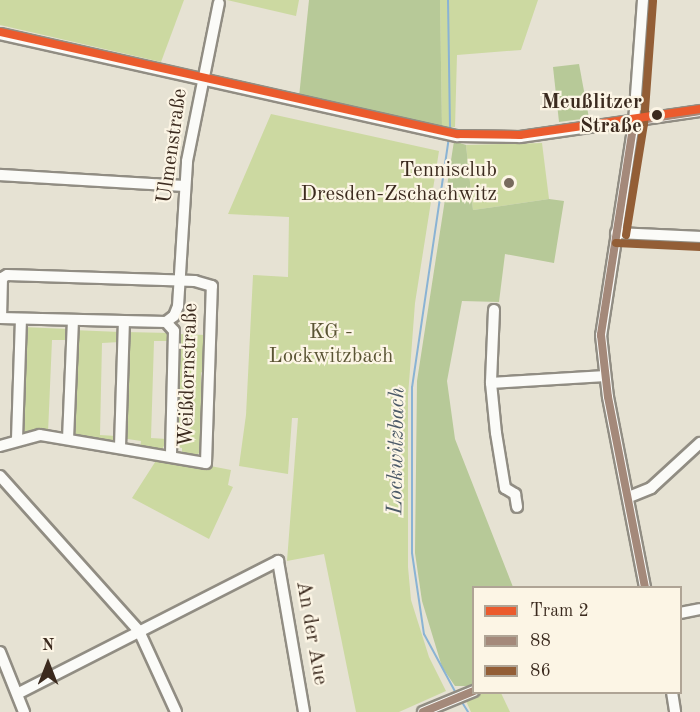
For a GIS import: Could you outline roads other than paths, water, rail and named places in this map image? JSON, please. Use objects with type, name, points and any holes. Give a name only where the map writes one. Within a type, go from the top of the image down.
[{"type":"street","points":[[643,0],[634,121],[602,315],[605,376],[645,586]]},
{"type":"street","name":"Ulmenstraße","points":[[181,261],[184,186],[219,3]]},
{"type":"street","points":[[0,34],[458,136],[520,137],[700,111]]},
{"type":"street","points":[[0,175],[184,186]]},
{"type":"street","points":[[616,233],[700,237]]},
{"type":"street","name":"Weißdornstraße","points":[[166,322],[178,306],[181,261]]},
{"type":"street","name":"Weißdornstraße","points":[[0,446],[17,439],[40,435],[206,463],[212,286],[180,281],[7,275],[2,278],[0,318],[166,322],[174,331],[171,456]]},
{"type":"street","points":[[494,310],[491,383],[505,488],[515,494],[517,507]]},
{"type":"street","points":[[17,439],[21,319]]},
{"type":"street","points":[[68,439],[73,320]]},
{"type":"street","points":[[120,447],[124,322]]},
{"type":"street","points":[[491,383],[605,376]]},
{"type":"street","points":[[628,497],[651,488],[700,443]]},
{"type":"street","points":[[0,476],[139,631],[176,712]]},
{"type":"street","name":"An der Aue","points":[[139,631],[279,561],[304,712]]},
{"type":"street","points":[[682,613],[700,609]]},
{"type":"street","points":[[19,693],[139,631]]},
{"type":"street","points":[[0,652],[19,693],[24,712]]},
{"type":"street","points":[[423,712],[468,693]]},
{"type":"street","points":[[672,694],[675,712]]},
{"type":"waterway","name":"Lockwitzbach","points":[[448,0],[450,131]]},
{"type":"waterway","name":"Lockwitzbach","points":[[449,137],[412,387],[412,553],[424,634],[457,695]]},
{"type":"waterway","name":"Lockwitzbach","points":[[460,699],[468,712]]},
{"type":"tram line","name":"2","points":[[0,32],[458,134],[520,135],[700,109]]},
{"type":"place","name":"Meußlitzer Straße","points":[[657,115]]},
{"type":"place","name":"Tennisclub Dresden-Zschachwitz","points":[[509,183]]},
{"type":"park label","name":"KG - Lockwitzbach","points":[[331,345]]}]
